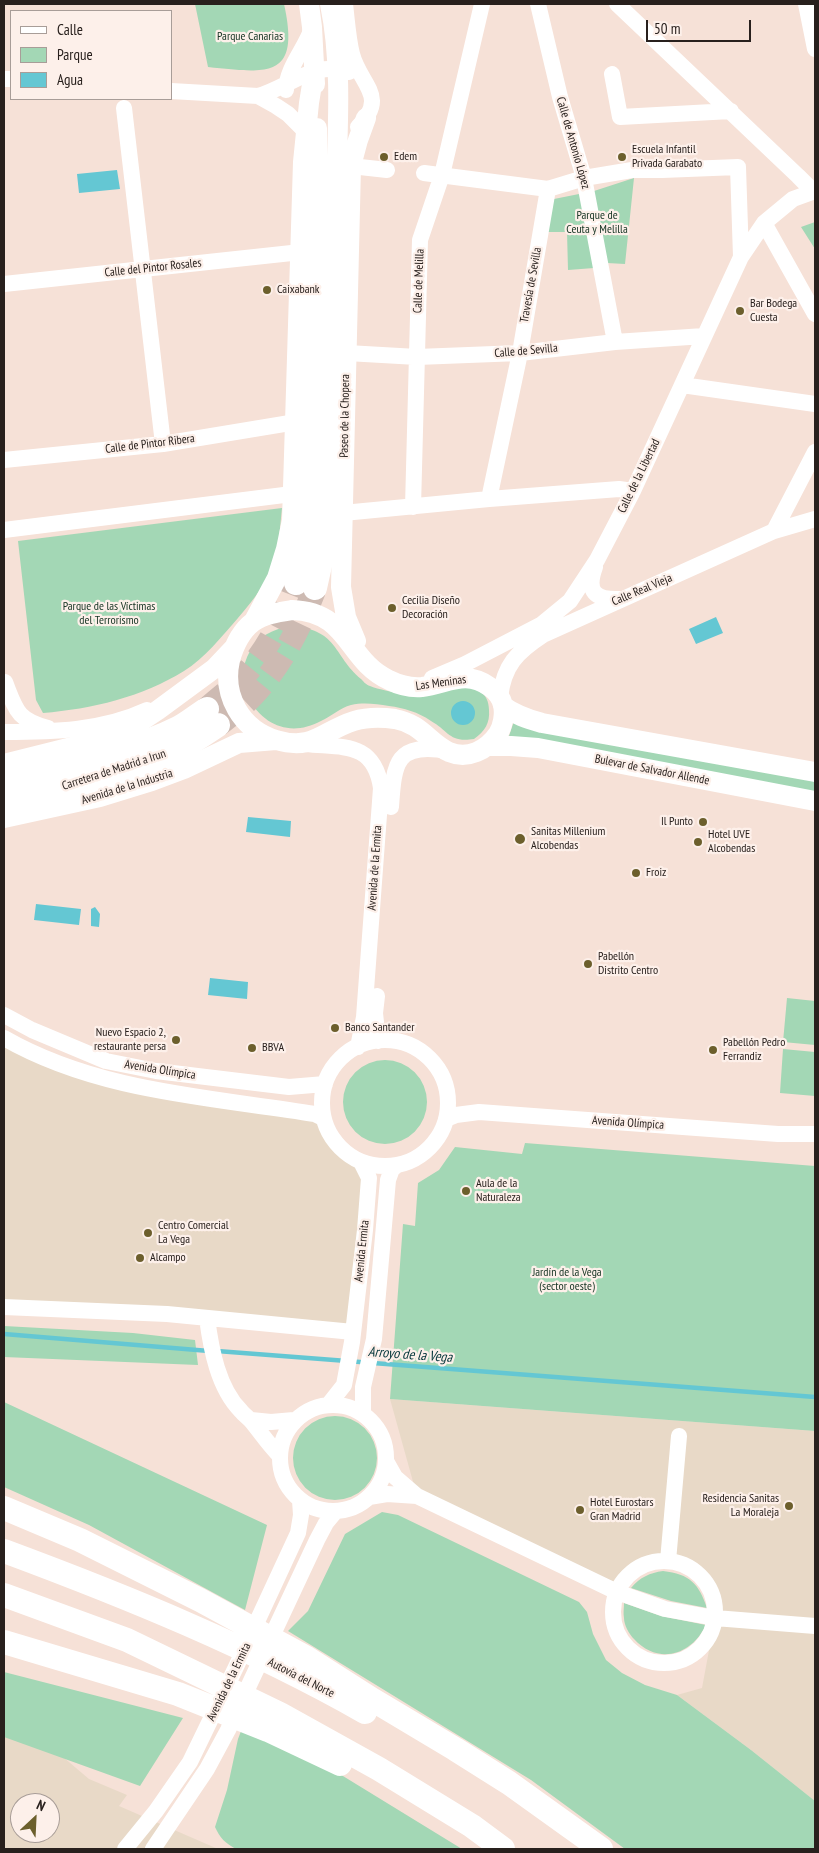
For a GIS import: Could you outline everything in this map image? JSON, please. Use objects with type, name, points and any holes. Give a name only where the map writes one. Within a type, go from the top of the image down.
[{"type":"highway","points":[[306,585],[323,552],[326,514],[332,172]]},
{"type":"highway","name":"Carretera de Madrid a Irun","points":[[4,780],[123,749],[212,717],[183,747],[128,768],[78,783],[4,801]]},
{"type":"highway","points":[[4,1508],[80,1540],[199,1615]]},
{"type":"highway","points":[[4,1551],[47,1567],[69,1567],[124,1584],[199,1615]]},
{"type":"highway","points":[[4,1595],[127,1640],[190,1671],[391,1791],[478,1849]]},
{"type":"highway","name":"Autovía del Norte","points":[[199,1615],[302,1666],[411,1739],[505,1798],[576,1849]]},
{"type":"highway","points":[[4,1642],[274,1722],[378,1769],[472,1826],[504,1849]]},
{"type":"highway","points":[[302,1666],[373,1700],[455,1748],[601,1849]]},
{"type":"main road","name":"Paseo de la Chopera","points":[[254,621],[277,578],[292,520],[301,252],[313,136],[314,72],[309,4]]},
{"type":"main road","name":"Paseo de la Chopera","points":[[330,4],[334,25],[337,69],[337,121],[332,172],[347,353],[342,596],[346,617],[364,662]]},
{"type":"main road","points":[[332,172],[358,140],[366,118]]},
{"type":"main road","name":"Paseo de la Chopera","points":[[313,136],[332,172]]},
{"type":"main road","name":"Las Meninas","points":[[304,744],[276,740],[261,733],[241,716],[233,705],[230,694],[227,679],[233,649],[244,631],[254,621],[276,612],[304,610],[316,613],[338,627],[352,643],[364,662],[380,676],[391,681],[402,685],[420,687],[454,678],[472,678],[489,686],[502,702]]},
{"type":"main road","points":[[4,764],[112,736],[140,722],[215,668],[233,649]]},
{"type":"main road","points":[[304,744],[318,739],[352,721],[386,718],[401,720],[414,726],[448,751],[467,755],[476,753],[487,746],[499,733],[502,727],[502,702]]},
{"type":"main road","points":[[502,702],[511,712],[524,718],[815,772]]},
{"type":"main road","name":"Avenida de la Industria","points":[[4,818],[100,797],[152,781],[238,743],[276,740]]},
{"type":"main road","name":"Bulevar de Salvador Allende","points":[[487,746],[538,748],[815,801]]},
{"type":"street","points":[[345,4],[354,62],[372,93],[371,108],[366,118]]},
{"type":"street","name":"Calle de Melilla","points":[[413,506],[420,240],[442,175],[482,4]]},
{"type":"street","name":"Calle de Antonio López","points":[[538,4],[560,97],[584,178],[615,342]]},
{"type":"street","points":[[617,4],[814,189]]},
{"type":"street","points":[[806,4],[815,48]]},
{"type":"street","points":[[288,114],[286,85],[294,62],[307,42],[312,26]]},
{"type":"street","points":[[172,91],[258,96],[270,93],[314,72],[337,69],[354,74],[366,83]]},
{"type":"street","points":[[612,74],[620,116],[731,111]]},
{"type":"street","points":[[258,96],[288,114],[313,136],[332,130],[337,121]]},
{"type":"street","points":[[124,108],[163,444]]},
{"type":"street","points":[[424,173],[548,188],[584,178],[632,170],[738,167],[741,257]]},
{"type":"street","points":[[332,172],[387,170]]},
{"type":"street","name":"Travesía de Sevilla","points":[[488,499],[520,353],[548,188]]},
{"type":"street","name":"Calle de la Libertad","points":[[391,681],[404,682],[433,678],[542,624],[570,601],[597,560],[633,491],[741,257],[764,224],[793,200],[814,189]]},
{"type":"street","points":[[764,224],[815,314]]},
{"type":"street","name":"Calle del Pintor Rosales","points":[[4,284],[301,252]]},
{"type":"street","name":"Calle de Sevilla","points":[[347,353],[416,357],[520,353],[615,342],[704,336]]},
{"type":"street","points":[[682,385],[815,404]]},
{"type":"street","name":"Calle de Pintor Ribera","points":[[4,460],[163,444],[296,422]]},
{"type":"street","points":[[774,532],[815,452]]},
{"type":"street","points":[[343,513],[619,489],[633,491]]},
{"type":"street","points":[[4,530],[292,494]]},
{"type":"street","name":"Calle Real Vieja","points":[[502,702],[508,668],[526,646],[552,630],[774,532],[815,519]]},
{"type":"street","points":[[597,560],[591,576],[592,588],[596,595],[606,600],[622,599]]},
{"type":"street","points":[[4,680],[8,709],[4,732],[58,731],[92,727],[140,714],[169,700]]},
{"type":"street","points":[[4,680],[16,711],[34,724],[58,731]]},
{"type":"street","name":"Avenida de la Ermita","points":[[304,744],[352,748],[370,761],[379,775],[381,788],[364,1017],[358,1046]]},
{"type":"street","name":"Avenida de la Ermita","points":[[378,1041],[375,1013],[395,768],[399,761],[410,751],[429,749],[448,751]]},
{"type":"street","name":"Avenida Olímpica","points":[[4,1015],[32,1030],[106,1061],[156,1072],[290,1087],[325,1084]]},
{"type":"street","name":"Avenida Olímpica","points":[[4,1038],[22,1049],[100,1078],[153,1090],[314,1114],[323,1118]]},
{"type":"street","points":[[378,1041],[402,1043],[424,1054],[440,1073],[448,1096],[446,1119],[436,1141],[419,1157],[396,1166],[378,1166],[361,1162],[343,1150],[330,1135],[323,1118],[322,1101],[325,1084],[332,1069],[345,1054],[358,1046],[378,1041]]},
{"type":"street","name":"Avenida Olímpica","points":[[448,1096],[479,1112]]},
{"type":"street","name":"Avenida Olímpica","points":[[446,1119],[456,1115],[479,1112],[778,1134],[815,1134]]},
{"type":"street","name":"Avenida Olímpica","points":[[778,1134],[815,1142]]},
{"type":"street","name":"Avenida Ermita","points":[[329,1404],[344,1385],[353,1337],[369,1178],[361,1162]]},
{"type":"street","name":"Avenida Ermita","points":[[363,1414],[363,1387],[374,1338],[388,1180],[392,1169],[396,1166]]},
{"type":"street","points":[[4,1307],[158,1314],[208,1325],[353,1337]]},
{"type":"street","points":[[208,1325],[222,1382],[240,1411],[251,1420],[279,1455]]},
{"type":"street","points":[[329,1404],[353,1408],[363,1414],[373,1423],[381,1435],[385,1448],[386,1462],[381,1481],[369,1497],[353,1507],[336,1511],[323,1510],[300,1500],[284,1480],[280,1468],[279,1455],[284,1436],[294,1420],[310,1409],[329,1404]]},
{"type":"street","points":[[251,1420],[271,1422],[294,1420]]},
{"type":"street","points":[[668,1561],[679,1436]]},
{"type":"street","points":[[386,1462],[395,1477],[417,1496],[617,1592],[665,1609],[715,1618],[815,1626]]},
{"type":"street","points":[[369,1497],[387,1494],[417,1496]]},
{"type":"street","name":"Avenida de la Ermita","points":[[125,1849],[156,1811],[190,1762],[298,1533],[301,1515],[300,1500]]},
{"type":"street","name":"Avenida de la Ermita","points":[[153,1849],[207,1769],[228,1730],[317,1540],[326,1523],[336,1511]]},
{"type":"street","points":[[668,1561],[686,1566],[703,1578],[711,1590],[715,1604],[715,1618],[712,1630],[696,1652],[684,1659],[658,1662],[646,1659],[635,1653],[625,1644],[614,1621],[614,1606],[617,1592],[628,1576],[641,1566],[668,1561]]},
{"type":"shaded area","name":"Centro Comercial La Vega","points":[[4,1038],[100,1078],[323,1118],[330,1135],[343,1150],[361,1162],[369,1178],[353,1332],[4,1307]]},
{"type":"shaded area","points":[[390,1399],[815,1431],[815,1801],[677,1695],[702,1688],[715,1618],[715,1604],[711,1590],[703,1578],[681,1563],[655,1562],[641,1566],[628,1575],[621,1585],[417,1496]]},
{"type":"shaded area","points":[[4,1707],[89,1779],[127,1795],[119,1806],[218,1849],[4,1849]]},
{"type":"green space","name":"Parque Canarias","points":[[195,4],[284,4],[288,29],[288,47],[283,59],[274,66],[262,70],[208,67]]},
{"type":"green space","name":"Parque de Ceuta y Melilla","points":[[634,178],[625,264],[607,263],[594,268],[568,270],[567,232],[544,232],[549,200],[594,191]]},
{"type":"green space","points":[[815,222],[815,249],[801,227]]},
{"type":"green space","name":"Parque de las Víctimas del Terrorismo","points":[[282,508],[276,557],[268,578],[242,613],[199,660],[168,680],[134,695],[98,705],[43,713],[36,700],[18,541]]},
{"type":"green space","points":[[295,626],[320,633],[328,639],[352,670],[366,684],[373,687],[403,694],[454,687],[479,691],[486,698],[489,710],[489,719],[486,726],[474,739],[459,739],[454,738],[437,725],[416,713],[395,707],[365,703],[347,706],[310,726],[289,728],[270,722],[254,708],[245,692],[243,674],[245,662],[254,645],[263,636],[275,630]]},
{"type":"green space","points":[[514,721],[815,779],[815,794],[508,739]]},
{"type":"green space","points":[[787,998],[815,1001],[815,1045],[783,1042]]},
{"type":"green space","points":[[783,1049],[815,1052],[815,1096],[780,1093]]},
{"type":"green space","points":[[385,1060],[408,1067],[420,1079],[427,1102],[420,1125],[408,1137],[385,1144],[362,1137],[350,1125],[343,1102],[350,1079],[362,1067]]},
{"type":"green space","name":"Jardín de la Vega (sector oeste)","points":[[525,1143],[815,1166],[815,1431],[390,1399],[403,1224],[415,1226],[418,1183],[439,1170],[455,1147],[522,1154]]},
{"type":"green space","points":[[4,1326],[133,1333],[195,1340],[198,1365],[4,1357]]},
{"type":"green space","points":[[4,1402],[267,1525],[245,1610],[89,1525],[4,1487]]},
{"type":"green space","points":[[335,1416],[351,1419],[370,1435],[374,1442],[377,1458],[374,1474],[358,1493],[351,1497],[335,1500],[319,1497],[300,1481],[296,1474],[293,1458],[296,1442],[312,1423],[319,1419]]},
{"type":"green space","points":[[382,1512],[398,1515],[579,1602],[587,1612],[593,1634],[606,1660],[622,1673],[645,1685],[677,1695],[815,1801],[815,1849],[625,1849],[531,1780],[288,1631],[308,1611],[345,1534]]},
{"type":"green space","points":[[663,1571],[680,1575],[692,1582],[701,1593],[707,1608],[671,1601],[631,1588],[646,1576]]},
{"type":"green space","points":[[624,1603],[661,1616],[706,1625],[700,1636],[683,1650],[663,1654],[653,1652],[643,1647],[629,1632],[624,1621]]},
{"type":"green space","points":[[4,1672],[183,1718],[140,1786],[4,1737]]},
{"type":"green space","points":[[243,1726],[325,1765],[462,1849],[236,1849],[223,1840],[215,1827],[227,1790],[238,1739]]},
{"type":"water","points":[[117,170],[120,189],[79,193],[77,174]]},
{"type":"water","points":[[716,617],[723,633],[696,644],[689,629]]},
{"type":"water","points":[[463,701],[468,702],[474,708],[474,718],[468,724],[463,725],[458,724],[452,718],[451,713],[452,708],[458,702]]},
{"type":"water","points":[[248,817],[291,821],[290,837],[246,832]]},
{"type":"water","points":[[36,904],[81,909],[79,925],[34,920]]},
{"type":"water","points":[[95,907],[100,914],[99,927],[91,926],[91,909]]},
{"type":"water","points":[[210,978],[248,982],[247,999],[208,995]]},
{"type":"waterway","name":"Arroyo de la Vega","points":[[4,1334],[209,1351]]},
{"type":"waterway","name":"Arroyo de la Vega","points":[[217,1351],[815,1397]]},
{"type":"tunnel","points":[[207,709],[239,681],[258,659],[280,622],[296,583]]},
{"type":"tunnel","points":[[218,725],[241,707],[273,671],[296,631],[315,588]]},
{"type":"place","name":"Edem","points":[[384,157]]},
{"type":"place","name":"Escuela Infantil Privada Garabato","points":[[622,157]]},
{"type":"place","name":"Caixabank","points":[[267,290]]},
{"type":"place","name":"Bar Bodega Cuesta","points":[[740,311]]},
{"type":"place","name":"Cecilia Diseño Decoración","points":[[392,608]]},
{"type":"place","name":"Il Punto","points":[[703,822]]},
{"type":"place","name":"Sanitas Millenium Alcobendas","points":[[520,839]]},
{"type":"place","name":"Hotel UVE Alcobendas","points":[[698,842]]},
{"type":"place","name":"Froiz","points":[[636,873]]},
{"type":"place","name":"Pabellón Distrito Centro","points":[[588,964]]},
{"type":"place","name":"Banco Santander","points":[[335,1028]]},
{"type":"place","name":"Nuevo Espacio 2, restaurante persa","points":[[176,1040]]},
{"type":"place","name":"BBVA","points":[[252,1048]]},
{"type":"place","name":"Pabellón Pedro Ferrandiz","points":[[713,1050]]},
{"type":"place","name":"Aula de la Naturaleza","points":[[466,1191]]},
{"type":"place","name":"Centro Comercial La Vega","points":[[148,1233]]},
{"type":"place","name":"Alcampo","points":[[140,1258]]},
{"type":"place","name":"Residencia Sanitas La Moraleja","points":[[789,1506]]},
{"type":"place","name":"Hotel Eurostars Gran Madrid","points":[[580,1510]]}]
